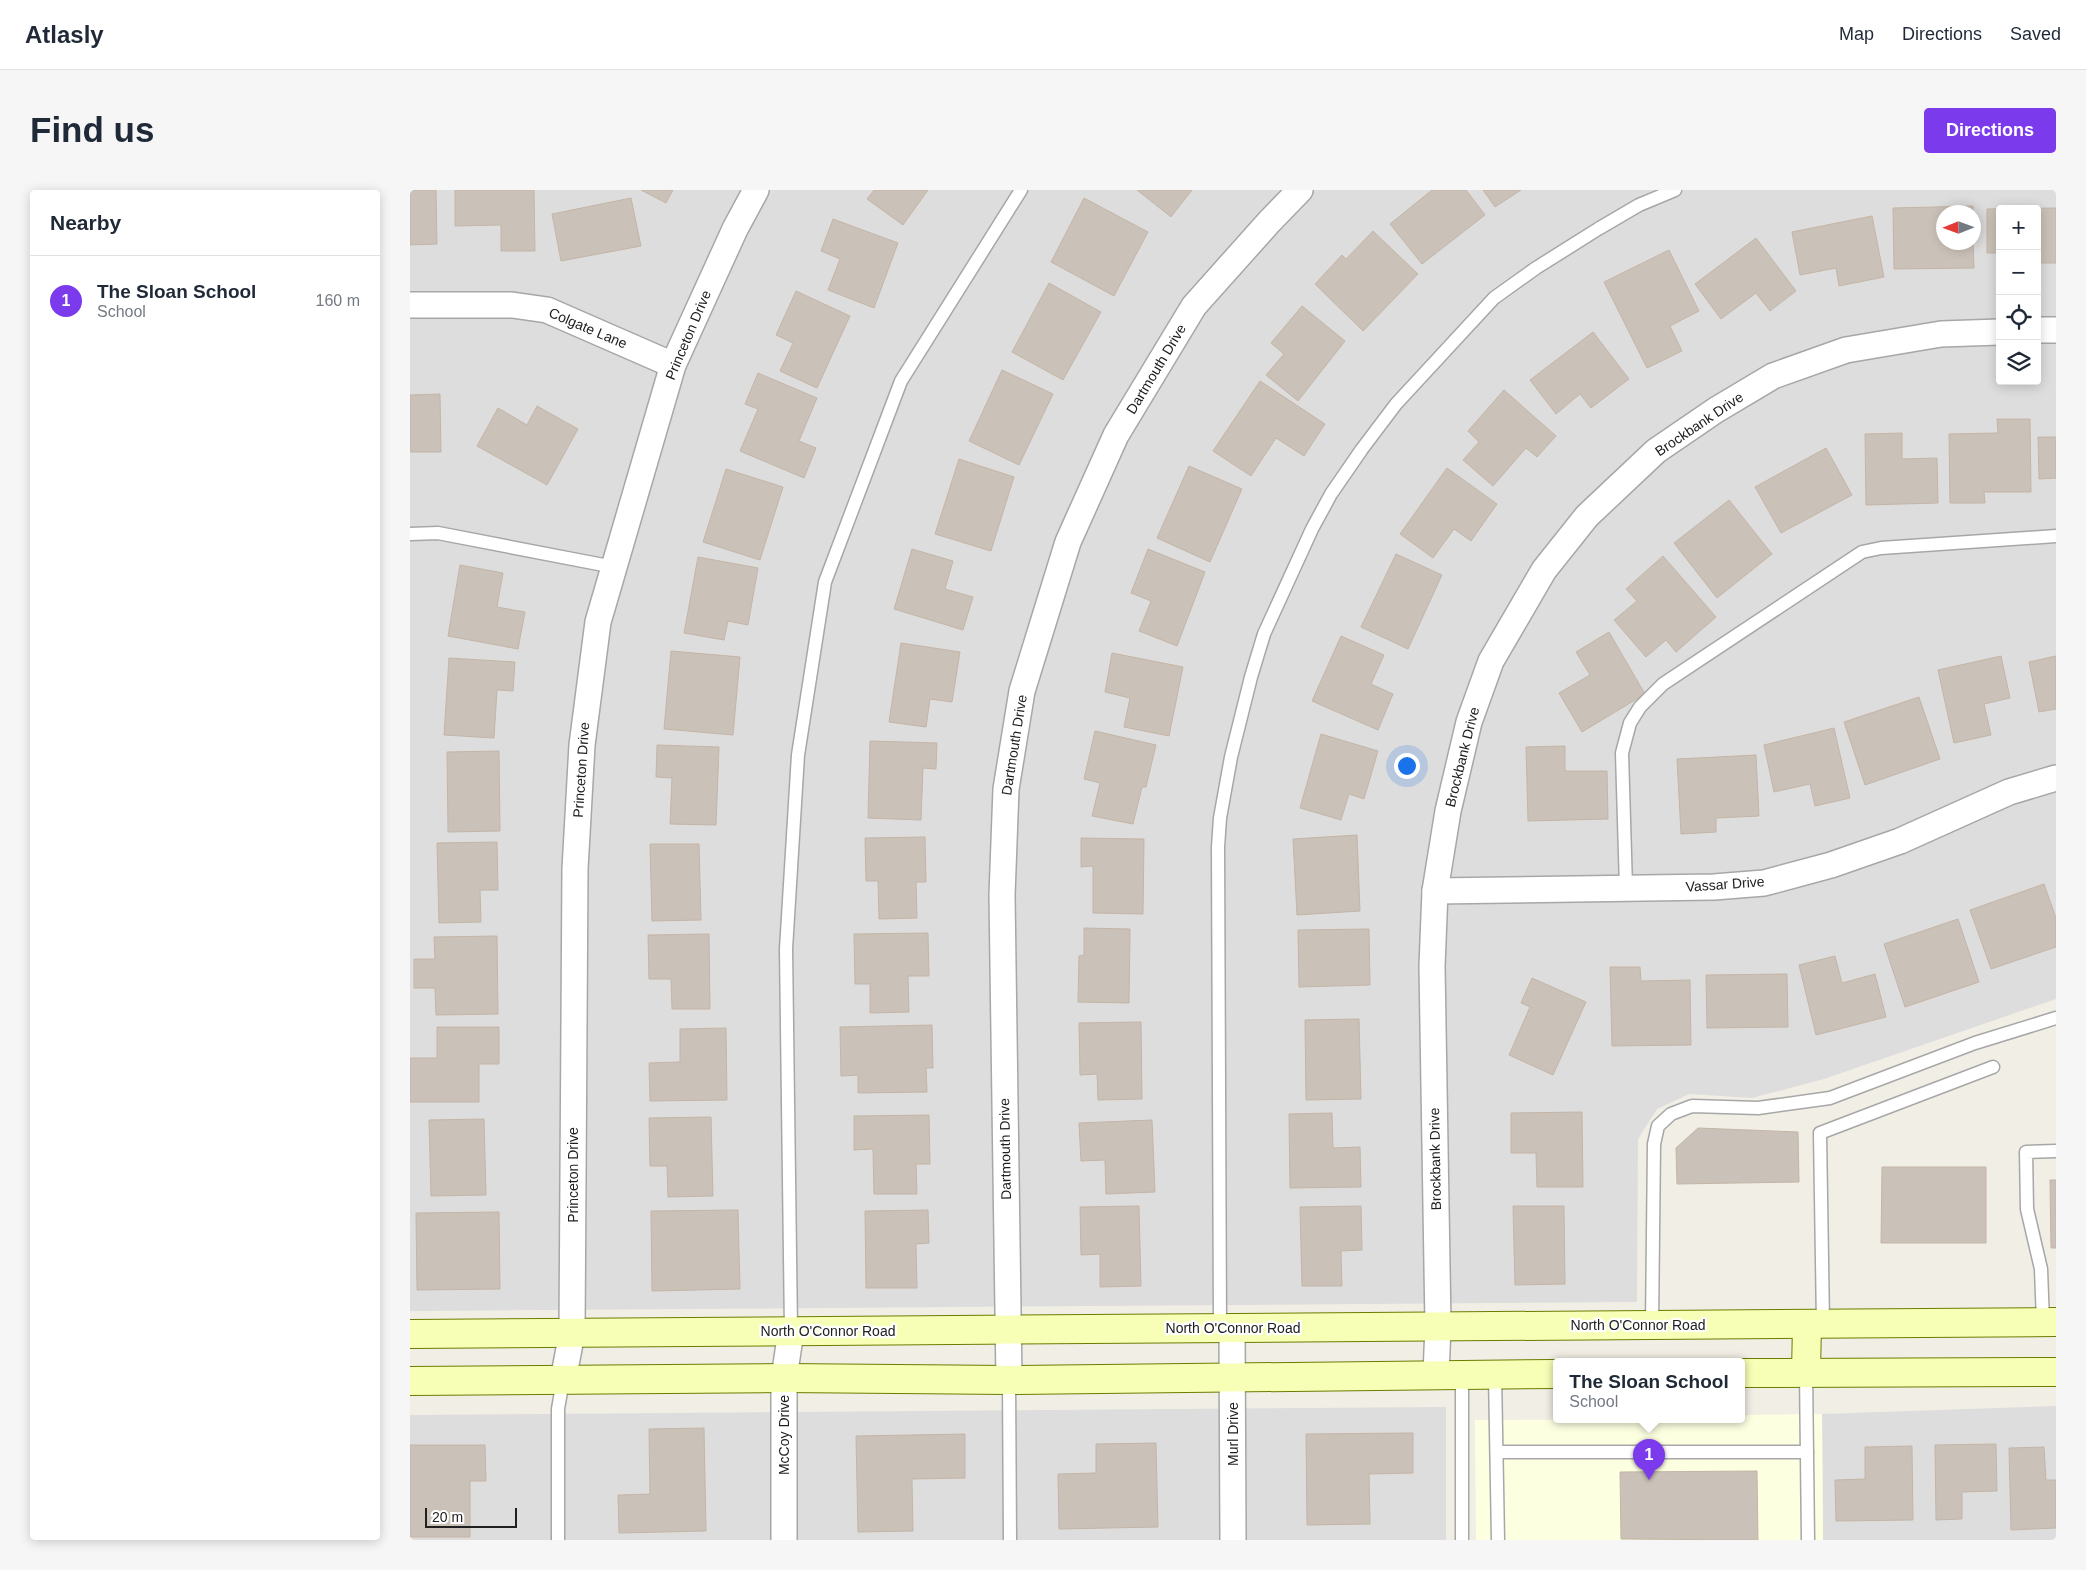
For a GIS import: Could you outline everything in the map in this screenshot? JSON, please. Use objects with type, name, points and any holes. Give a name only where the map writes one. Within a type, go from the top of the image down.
[{"type":"main road","name":"North O'Connor Road","points":[[410,1334],[2049,1322]]},
{"type":"main road","points":[[1806,1373],[1815,1324]]},
{"type":"main road","points":[[1745,1373],[2056,1372]]},
{"type":"main road","points":[[410,1380],[784,1378],[1009,1380],[1233,1376],[1553,1374]]},
{"type":"street","name":"Princeton Drive","points":[[563,1380],[572,1333],[574,869],[582,745],[598,622],[673,365],[735,229],[756,190]]},
{"type":"street","name":"Dartmouth Drive","points":[[1009,1380],[1005,1209],[1002,895],[1006,788],[1022,691],[1068,542],[1116,435],[1194,306],[1300,190]]},
{"type":"street","name":"Colgate Lane","points":[[410,305],[512,305],[547,310],[673,365]]},
{"type":"street","points":[[2041,330],[2056,330]]},
{"type":"street","name":"Brockbank Drive","points":[[1449,1375],[1438,1326],[1432,966],[1435,891],[1448,811],[1469,722],[1492,660],[1544,570],[1587,516],[1656,452],[1716,410],[1773,376],[1846,350],[1941,334],[1996,332]]},
{"type":"street","name":"Vassar Drive","points":[[1435,891],[1714,887],[1764,883],[1831,865],[1900,841],[2009,792],[2056,778]]},
{"type":"street","name":"Murl Drive","points":[[1226,1328],[1233,1376],[1233,1540]]},
{"type":"street","name":"McCoy Drive","points":[[784,1540],[784,1378],[791,1331]]},
{"type":"lane","points":[[791,1331],[786,949],[798,755],[825,582],[901,381],[1021,190]]},
{"type":"lane","points":[[1226,1328],[1218,847],[1220,818],[1232,757],[1250,677],[1264,634],[1312,529],[1331,494],[1396,404],[1470,322],[1510,285],[1536,268],[1640,205],[1675,190]]},
{"type":"lane","points":[[410,534],[438,533],[614,567]]},
{"type":"lane","points":[[1626,888],[1622,753],[1630,723],[1640,707],[1663,684],[1862,552],[1880,548],[2056,536]]},
{"type":"lane","points":[[1652,1325],[1654,1144],[1658,1126],[1671,1114],[1692,1106],[1758,1108],[1830,1098],[1974,1043],[2056,1018]]},
{"type":"lane","points":[[1815,1324],[1820,1133],[1993,1067]]},
{"type":"lane","points":[[2049,1322],[2041,1269],[2026,1209],[2026,1152],[2056,1151]]},
{"type":"lane","points":[[1806,1373],[1808,1540]]},
{"type":"lane","points":[[1495,1374],[1498,1540]]},
{"type":"lane","points":[[1449,1375],[1462,1540]]},
{"type":"lane","points":[[558,1540],[558,1410],[563,1380]]},
{"type":"lane","points":[[1009,1380],[1010,1540]]},
{"type":"lane","points":[[1497,1452],[1807,1452]]},
{"type":"shaded area","points":[[410,190],[2056,190],[2056,999],[1824,1079],[1752,1098],[1689,1094],[1657,1109],[1638,1139],[1637,1302],[410,1311]]},
{"type":"shaded area","points":[[2056,1406],[2056,1540],[1823,1540],[1822,1414]]},
{"type":"shaded area","points":[[1446,1407],[1446,1540],[410,1540],[410,1415]]},
{"type":"shaded area","points":[[1822,1414],[1823,1540],[1476,1540],[1475,1420],[1553,1420],[1553,1423],[1745,1423],[1745,1415]]},
{"type":"building","points":[[410,190],[436,190],[437,244],[410,245]]},
{"type":"building","points":[[455,190],[534,190],[535,251],[501,251],[501,225],[455,226]]},
{"type":"building","points":[[641,190],[673,190],[666,203]]},
{"type":"building","points":[[874,190],[928,190],[903,225],[867,199]]},
{"type":"building","points":[[1137,190],[1192,190],[1171,217]]},
{"type":"building","points":[[1432,190],[1466,190],[1485,215],[1422,264],[1390,224]]},
{"type":"building","points":[[1483,190],[1521,190],[1495,207]]},
{"type":"building","points":[[631,198],[641,246],[561,261],[552,214]]},
{"type":"building","points":[[1084,198],[1148,232],[1114,296],[1051,262]]},
{"type":"building","points":[[1936,207],[1936,250],[1973,250],[1974,268],[1894,269],[1893,208]]},
{"type":"building","points":[[2041,208],[2056,208],[2056,263],[2041,263]]},
{"type":"building","points":[[1987,209],[1996,209],[1996,253],[1987,253]]},
{"type":"building","points":[[1872,216],[1884,277],[1839,286],[1836,268],[1800,275],[1792,232]]},
{"type":"building","points":[[833,219],[898,243],[874,308],[828,290],[840,259],[821,251]]},
{"type":"building","points":[[1373,231],[1418,274],[1363,331],[1315,284],[1342,255],[1346,259]]},
{"type":"building","points":[[1756,238],[1796,291],[1770,311],[1756,293],[1721,319],[1695,284]]},
{"type":"building","points":[[1669,250],[1699,311],[1670,326],[1682,351],[1647,368],[1604,282]]},
{"type":"building","points":[[1049,283],[1101,312],[1063,380],[1012,352]]},
{"type":"building","points":[[796,291],[850,316],[817,388],[780,371],[793,343],[776,335]]},
{"type":"building","points":[[1302,306],[1345,341],[1298,401],[1266,375],[1284,354],[1271,343]]},
{"type":"building","points":[[1593,332],[1629,379],[1591,408],[1580,394],[1556,414],[1530,380]]},
{"type":"building","points":[[1002,370],[1053,394],[1019,465],[969,441]]},
{"type":"building","points":[[758,373],[817,398],[799,441],[816,448],[804,478],[740,451],[758,409],[745,404]]},
{"type":"building","points":[[1260,381],[1325,424],[1304,456],[1276,438],[1251,476],[1213,451]]},
{"type":"building","points":[[1504,390],[1556,436],[1537,457],[1526,448],[1493,486],[1463,460],[1479,442],[1468,431]]},
{"type":"building","points":[[440,394],[441,452],[410,452],[410,395]]},
{"type":"building","points":[[537,406],[578,429],[547,485],[477,446],[498,408],[527,425]]},
{"type":"building","points":[[1997,419],[2030,419],[2031,492],[1984,492],[1985,503],[1950,503],[1949,434],[1998,433]]},
{"type":"building","points":[[1902,433],[1902,459],[1937,458],[1938,503],[1866,505],[1865,434]]},
{"type":"building","points":[[2038,437],[2056,437],[2056,478],[2039,479]]},
{"type":"building","points":[[1826,448],[1852,495],[1781,533],[1755,487]]},
{"type":"building","points":[[959,459],[1014,477],[991,551],[935,534]]},
{"type":"building","points":[[1189,466],[1242,489],[1210,562],[1157,538]]},
{"type":"building","points":[[1447,468],[1497,504],[1471,541],[1454,529],[1433,558],[1400,534]]},
{"type":"building","points":[[726,469],[783,487],[760,560],[703,542]]},
{"type":"building","points":[[1729,500],[1772,554],[1717,598],[1674,543]]},
{"type":"building","points":[[912,549],[953,561],[945,589],[973,597],[963,630],[894,609]]},
{"type":"building","points":[[1148,549],[1205,572],[1177,646],[1139,631],[1151,601],[1131,593]]},
{"type":"building","points":[[1396,554],[1442,575],[1408,649],[1361,627]]},
{"type":"building","points":[[1663,556],[1716,617],[1676,652],[1666,640],[1646,657],[1614,620],[1637,601],[1626,589]]},
{"type":"building","points":[[698,557],[758,568],[748,625],[728,621],[724,640],[684,633]]},
{"type":"building","points":[[460,565],[503,573],[497,607],[525,612],[518,649],[448,636]]},
{"type":"building","points":[[1609,632],[1645,694],[1582,732],[1559,693],[1590,675],[1576,652]]},
{"type":"building","points":[[1341,636],[1384,655],[1371,684],[1393,694],[1378,730],[1312,701]]},
{"type":"building","points":[[901,643],[960,652],[952,702],[930,699],[926,727],[889,722]]},
{"type":"building","points":[[671,651],[740,657],[733,735],[664,729]]},
{"type":"building","points":[[1112,653],[1183,667],[1169,736],[1124,727],[1130,698],[1105,692]]},
{"type":"building","points":[[2001,656],[2010,698],[1984,704],[1991,735],[1954,743],[1938,670]]},
{"type":"building","points":[[2056,656],[2056,709],[2039,712],[2029,662]]},
{"type":"building","points":[[449,658],[515,662],[513,691],[497,690],[494,738],[444,735]]},
{"type":"building","points":[[1919,697],[1940,759],[1865,785],[1844,722]]},
{"type":"building","points":[[1834,728],[1850,798],[1815,806],[1810,784],[1774,792],[1764,745]]},
{"type":"building","points":[[1095,731],[1156,745],[1146,787],[1142,787],[1133,824],[1092,816],[1100,783],[1084,779]]},
{"type":"building","points":[[1321,734],[1378,751],[1364,799],[1349,794],[1341,820],[1300,808]]},
{"type":"building","points":[[870,741],[937,743],[936,769],[923,768],[921,820],[868,818]]},
{"type":"building","points":[[657,745],[719,747],[716,825],[670,824],[672,778],[656,777]]},
{"type":"building","points":[[1565,746],[1565,771],[1607,771],[1608,819],[1528,821],[1526,747]]},
{"type":"building","points":[[499,751],[500,831],[448,832],[447,752]]},
{"type":"building","points":[[1756,755],[1759,816],[1716,818],[1716,832],[1681,834],[1677,759]]},
{"type":"building","points":[[1357,835],[1360,911],[1297,915],[1293,839]]},
{"type":"building","points":[[925,837],[926,882],[916,882],[917,918],[879,919],[878,881],[866,881],[865,838]]},
{"type":"building","points":[[1081,838],[1144,839],[1143,914],[1093,913],[1093,866],[1081,867]]},
{"type":"building","points":[[497,842],[498,890],[480,890],[481,922],[439,923],[437,843]]},
{"type":"building","points":[[650,844],[699,844],[701,920],[652,921]]},
{"type":"building","points":[[2044,884],[2056,918],[2056,947],[1991,969],[1970,910]]},
{"type":"building","points":[[1958,919],[1979,982],[1905,1007],[1884,944]]},
{"type":"building","points":[[1084,928],[1130,929],[1129,1003],[1078,1002],[1079,956],[1084,955]]},
{"type":"building","points":[[1369,929],[1370,985],[1299,987],[1298,930]]},
{"type":"building","points":[[928,933],[929,976],[908,976],[909,1012],[870,1013],[870,984],[855,984],[854,934]]},
{"type":"building","points":[[709,934],[710,1009],[672,1009],[671,979],[649,979],[648,935]]},
{"type":"building","points":[[497,936],[498,1014],[436,1015],[435,988],[414,988],[414,959],[435,959],[434,937]]},
{"type":"building","points":[[1835,956],[1842,983],[1875,974],[1886,1017],[1816,1035],[1799,965]]},
{"type":"building","points":[[1610,967],[1640,967],[1641,981],[1690,980],[1691,1045],[1612,1046]]},
{"type":"building","points":[[1787,974],[1788,1027],[1707,1028],[1706,975]]},
{"type":"building","points":[[1532,978],[1586,1002],[1553,1075],[1509,1055],[1530,1007],[1521,1003]]},
{"type":"building","points":[[1359,1019],[1361,1099],[1306,1100],[1305,1020]]},
{"type":"building","points":[[1141,1022],[1142,1099],[1098,1100],[1097,1074],[1080,1075],[1079,1023]]},
{"type":"building","points":[[932,1025],[933,1068],[926,1068],[927,1092],[858,1093],[858,1075],[841,1076],[840,1027]]},
{"type":"building","points":[[437,1027],[499,1027],[499,1064],[479,1064],[479,1102],[410,1102],[410,1058],[437,1058]]},
{"type":"building","points":[[726,1028],[727,1100],[650,1101],[649,1063],[680,1062],[680,1029]]},
{"type":"building","points":[[1582,1112],[1583,1187],[1537,1187],[1536,1153],[1511,1153],[1511,1113]]},
{"type":"building","points":[[1332,1113],[1333,1148],[1360,1147],[1361,1187],[1290,1188],[1289,1114]]},
{"type":"building","points":[[929,1115],[930,1164],[916,1164],[917,1194],[874,1194],[873,1149],[854,1150],[854,1116]]},
{"type":"building","points":[[711,1117],[713,1196],[668,1197],[667,1166],[650,1166],[649,1118]]},
{"type":"building","points":[[484,1119],[486,1195],[431,1196],[429,1120]]},
{"type":"building","points":[[1152,1120],[1155,1192],[1106,1194],[1105,1160],[1081,1161],[1079,1123]]},
{"type":"building","points":[[1698,1128],[1798,1132],[1799,1182],[1677,1184],[1676,1148]]},
{"type":"building","points":[[1882,1167],[1986,1167],[1986,1243],[1881,1243]]},
{"type":"building","points":[[2050,1180],[2056,1180],[2056,1248],[2051,1248]]},
{"type":"building","points":[[1139,1206],[1141,1286],[1100,1287],[1100,1254],[1081,1255],[1080,1207]]},
{"type":"building","points":[[1361,1206],[1362,1250],[1341,1251],[1342,1286],[1302,1286],[1300,1207]]},
{"type":"building","points":[[1513,1206],[1564,1206],[1565,1284],[1515,1285]]},
{"type":"building","points":[[738,1210],[740,1289],[652,1291],[651,1211]]},
{"type":"building","points":[[928,1210],[929,1243],[916,1244],[917,1288],[866,1288],[865,1211]]},
{"type":"building","points":[[499,1212],[500,1289],[417,1290],[416,1213]]},
{"type":"building","points":[[704,1428],[706,1531],[619,1533],[618,1495],[650,1494],[649,1429]]},
{"type":"building","points":[[1413,1433],[1413,1473],[1369,1474],[1370,1524],[1307,1525],[1306,1434]]},
{"type":"building","points":[[965,1434],[965,1478],[912,1479],[913,1531],[858,1532],[856,1436]]},
{"type":"building","points":[[1156,1443],[1158,1527],[1059,1529],[1058,1474],[1096,1473],[1096,1444]]},
{"type":"building","points":[[1996,1444],[1997,1491],[1962,1492],[1962,1519],[1936,1520],[1935,1445]]},
{"type":"building","points":[[410,1445],[485,1445],[486,1481],[470,1481],[470,1537],[410,1537]]},
{"type":"building","points":[[1912,1446],[1913,1520],[1836,1521],[1835,1480],[1865,1479],[1865,1447]]},
{"type":"building","points":[[2044,1447],[2046,1480],[2056,1480],[2056,1528],[2011,1530],[2009,1448]]},
{"type":"building","points":[[1757,1471],[1758,1540],[1621,1539],[1620,1472]]},
{"type":"place","name":"The Sloan School","points":[[1649,1480]]}]
